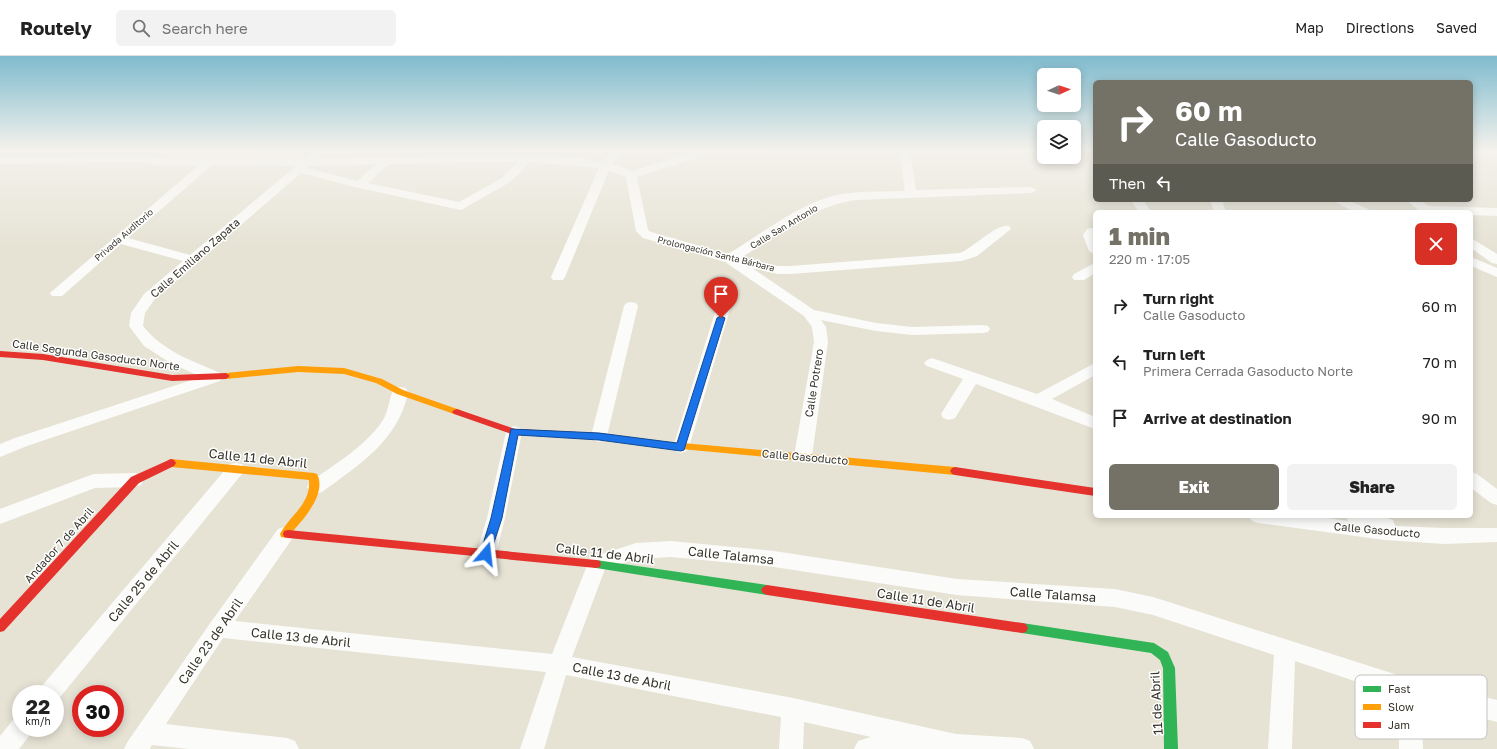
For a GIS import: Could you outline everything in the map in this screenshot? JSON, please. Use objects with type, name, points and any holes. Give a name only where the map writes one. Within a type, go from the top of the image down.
[{"type":"street","name":"Privada Auditorio","points":[[57,293],[185,183]]},
{"type":"street","name":"Calle Emiliano Zapata","points":[[215,377],[174,359],[149,343],[136,326],[138,313],[149,296],[282,183]]},
{"type":"street","points":[[354,183],[461,206],[500,183]]},
{"type":"street","points":[[558,277],[598,183]]},
{"type":"street","name":"Prolongación Santa Bárbara","points":[[632,183],[642,231],[654,238],[730,259],[778,270],[962,257],[972,253],[1005,229]]},
{"type":"street","points":[[909,183],[911,194]]},
{"type":"street","name":"Calle San Antonio","points":[[730,259],[809,209],[832,200],[855,196],[1031,190]]},
{"type":"street","points":[[1342,202],[1360,210]]},
{"type":"street","points":[[1415,202],[1427,210]]},
{"type":"street","points":[[1473,211],[1497,212]]},
{"type":"street","points":[[1093,232],[1089,235],[1093,246]]},
{"type":"street","points":[[120,240],[192,260]]},
{"type":"street","points":[[1473,243],[1497,260]]},
{"type":"street","name":"Calle Potrero","points":[[730,259],[809,313],[819,327],[821,342],[802,456]]},
{"type":"street","points":[[1473,262],[1497,273]]},
{"type":"street","points":[[1079,277],[1093,268]]},
{"type":"street","points":[[599,436],[631,306]]},
{"type":"street","points":[[681,447],[724,306]]},
{"type":"street","points":[[809,313],[876,327],[912,331],[983,329]]},
{"type":"street","name":"Calle Segunda Gasoducto Norte","points":[[0,354],[43,357],[172,378],[215,377],[298,369],[344,370],[379,381],[400,392],[514,432]]},
{"type":"street","points":[[932,363],[1038,400],[1093,422]]},
{"type":"street","points":[[1038,400],[1093,369]]},
{"type":"street","points":[[0,451],[21,442],[215,377]]},
{"type":"street","points":[[950,414],[972,378]]},
{"type":"street","points":[[285,534],[314,495],[316,487],[375,440],[394,415],[400,392]]},
{"type":"street","points":[[486,554],[496,518],[514,432]]},
{"type":"street","name":"Calle Gasoducto","points":[[514,432],[599,436],[681,447],[802,456],[947,470],[1093,492]]},
{"type":"street","name":"Calle 11 de Abril","points":[[135,480],[169,462],[176,462],[314,477],[316,487]]},
{"type":"street","name":"Calle 25 de Abril","points":[[56,685],[236,469]]},
{"type":"street","points":[[0,517],[94,481],[135,480]]},
{"type":"street","name":"Andador 7 de Abril","points":[[0,627],[135,480]]},
{"type":"street","points":[[1473,480],[1497,498]]},
{"type":"street","name":"Calle Gasoducto","points":[[1272,518],[1351,529],[1416,534],[1444,536],[1497,535]]},
{"type":"street","points":[[1362,518],[1416,534]]},
{"type":"street","name":"Calle 11 de Abril","points":[[285,534],[597,564],[1154,648],[1164,656]]},
{"type":"street","name":"Calle 23 de Abril","points":[[141,741],[218,628],[285,534]]},
{"type":"street","name":"Calle Talamsa","points":[[597,564],[636,551],[671,549],[774,559],[957,587],[1114,598],[1153,606],[1365,675]]},
{"type":"street","points":[[532,749],[559,664],[597,564]]},
{"type":"street","name":"Calle 13 de Abril","points":[[218,628],[559,664],[793,709],[956,745],[1022,749]]},
{"type":"street","points":[[1280,749],[1285,650]]},
{"type":"street","name":"11 de Abril","points":[[1164,656],[1169,668],[1171,749]]},
{"type":"street","name":"Calle Talamsa","points":[[1487,708],[1497,711]]},
{"type":"street","points":[[791,749],[793,709]]},
{"type":"street","points":[[4,749],[14,737]]},
{"type":"street","points":[[1411,739],[1411,749]]},
{"type":"street","points":[[141,741],[287,749]]},
{"type":"street","points":[[866,749],[956,745]]},
{"type":"traffic: fast","points":[[596,564],[767,590]]},
{"type":"traffic: fast","points":[[1022,628],[1154,648],[1164,656],[1169,668],[1171,749]]},
{"type":"traffic: slow","points":[[226,376],[298,369],[344,371],[379,381],[400,392],[457,412]]},
{"type":"traffic: slow","points":[[660,444],[955,471]]},
{"type":"traffic: slow","points":[[171,463],[314,477],[315,485],[310,500],[301,515],[285,534],[288,534]]},
{"type":"traffic: jam","points":[[0,354],[43,357],[172,378],[226,376]]},
{"type":"traffic: jam","points":[[457,412],[514,432],[599,436],[660,444]]},
{"type":"traffic: jam","points":[[0,627],[135,480],[171,463]]},
{"type":"traffic: jam","points":[[955,471],[1093,492]]},
{"type":"traffic: jam","points":[[288,534],[596,564]]},
{"type":"traffic: jam","points":[[767,590],[1022,628]]},
{"type":"route","points":[[486,554],[506,475],[514,432],[599,436],[681,447],[721,318]]}]
